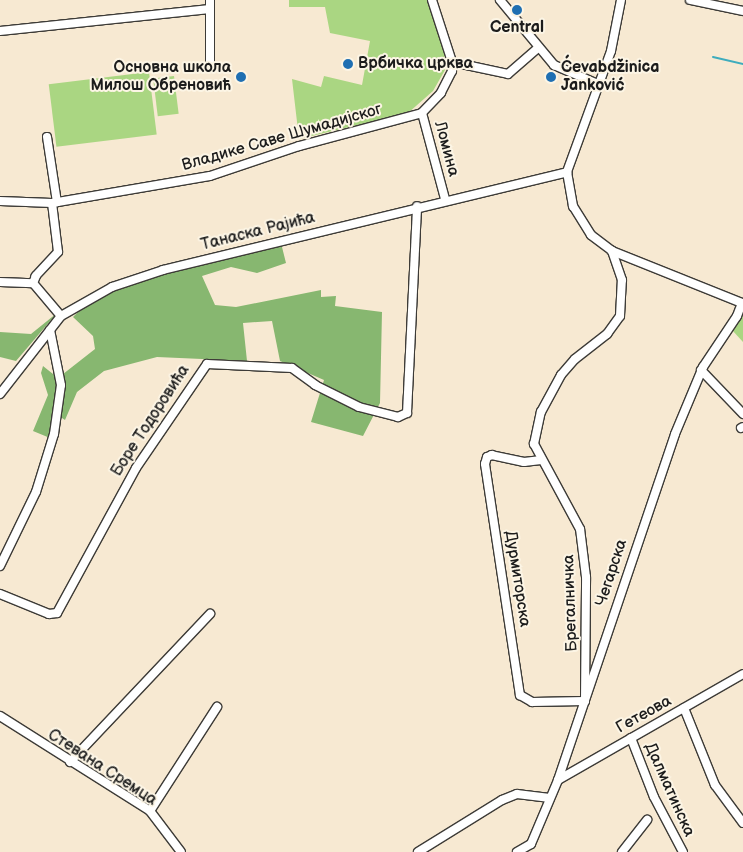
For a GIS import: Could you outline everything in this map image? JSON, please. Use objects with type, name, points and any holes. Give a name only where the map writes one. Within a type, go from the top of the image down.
[{"type":"street","points":[[210,0],[210,63]]},
{"type":"street","points":[[432,0],[452,62],[508,74],[538,48]]},
{"type":"street","points":[[500,0],[538,48],[560,70],[600,85]]},
{"type":"street","points":[[690,0],[743,11]]},
{"type":"street","points":[[621,3],[600,85],[567,172],[571,198],[580,220],[598,241],[612,251],[742,303]]},
{"type":"street","points":[[0,31],[210,9]]},
{"type":"street","name":"Ломина","points":[[445,199],[422,112],[446,87],[452,62]]},
{"type":"street","name":"Владике Саве Шумадијског","points":[[0,201],[54,203],[210,176],[299,146],[422,112]]},
{"type":"street","points":[[33,283],[36,276],[58,252],[47,137]]},
{"type":"street","name":"Танаска Рајића","points":[[0,394],[34,348],[62,316],[88,298],[146,275],[445,199],[567,172]]},
{"type":"street","name":"Боре Тодоровића","points":[[0,594],[49,614],[57,613],[132,475],[207,364],[292,368],[315,385],[344,400],[398,417],[407,413],[417,206]]},
{"type":"street","name":"Брегалничка","points":[[585,701],[586,578],[580,529],[570,506],[541,460],[534,444],[535,427],[552,391],[575,359],[607,334],[620,316],[622,280],[612,251]]},
{"type":"street","points":[[0,282],[33,283],[62,316]]},
{"type":"street","name":"Чегарска","points":[[531,844],[558,780],[659,478],[702,370],[742,303]]},
{"type":"street","points":[[0,566],[36,492],[54,434],[61,385],[50,330]]},
{"type":"street","points":[[702,370],[743,414]]},
{"type":"street","name":"Дурмиторска","points":[[541,460],[524,462],[492,455],[487,457],[485,464],[520,695],[532,702],[585,701]]},
{"type":"street","points":[[70,762],[210,614]]},
{"type":"street","name":"Гетеова","points":[[558,780],[743,674]]},
{"type":"street","points":[[150,812],[217,707]]},
{"type":"street","points":[[684,708],[715,785],[743,823]]},
{"type":"street","name":"Стевана Сремца","points":[[0,716],[150,812],[181,852]]},
{"type":"street","name":"Далматинска","points":[[631,738],[654,797],[683,852]]},
{"type":"street","points":[[418,852],[502,800],[517,794],[550,798]]},
{"type":"street","points":[[622,852],[647,820]]},
{"type":"street","points":[[517,852],[531,844],[534,852]]},
{"type":"green space","points":[[289,0],[427,0],[444,47],[445,70],[433,91],[408,113],[299,139],[292,79],[321,87],[324,76],[362,85],[370,41],[330,33],[325,7],[289,7]]},
{"type":"green space","points":[[149,72],[157,135],[56,147],[49,84]]},
{"type":"green space","points":[[174,76],[179,114],[158,116],[153,79]]},
{"type":"green space","points":[[281,243],[286,263],[257,273],[231,267],[202,276],[215,305],[236,307],[321,290],[321,297],[336,296],[335,306],[382,312],[380,403],[363,436],[311,422],[324,380],[280,361],[272,321],[243,323],[247,361],[157,357],[104,371],[77,392],[65,420],[53,412],[50,438],[33,431],[48,395],[41,373],[43,366],[58,378],[95,349],[93,336],[73,317],[82,308],[111,289],[155,272]]},
{"type":"green space","points":[[743,312],[743,342],[732,330]]},
{"type":"green space","points":[[57,313],[16,361],[0,357],[0,332],[31,334]]},
{"type":"waterway","points":[[713,57],[743,64]]},
{"type":"place","name":"Central","points":[[517,10]]},
{"type":"place","name":"Врбичка црква","points":[[348,64]]},
{"type":"place","name":"Основна школа Милош Обреновић","points":[[241,77]]},
{"type":"place","name":"Ćevabdžinica Janković","points":[[551,77]]}]
